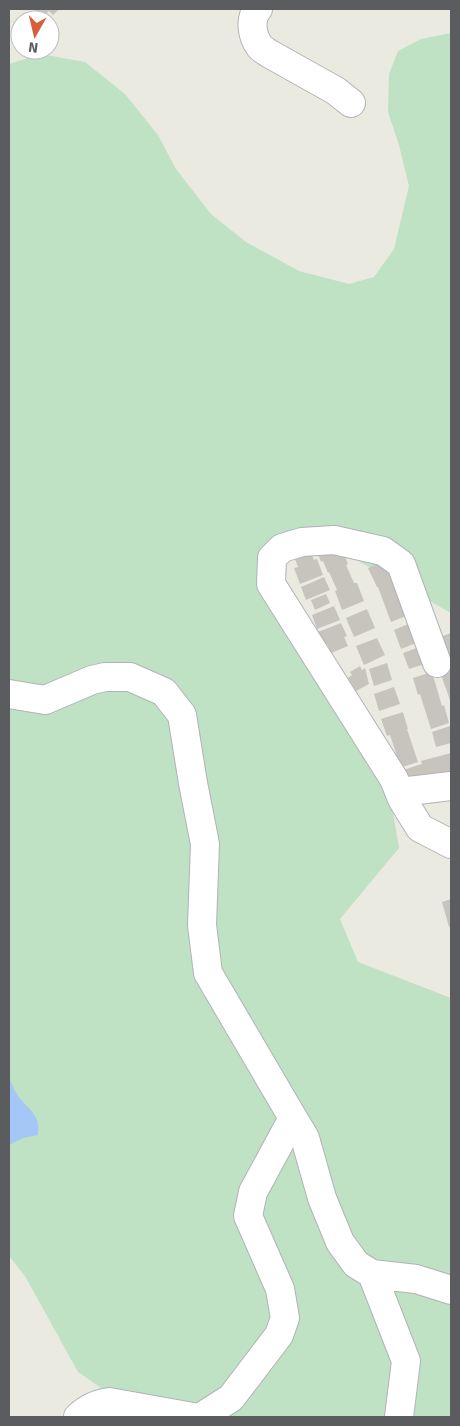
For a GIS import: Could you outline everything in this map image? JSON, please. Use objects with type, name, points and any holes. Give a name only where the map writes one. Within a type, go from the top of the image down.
[{"type":"street","points":[[258,9],[254,14],[252,30],[260,47],[336,91],[351,103]]},
{"type":"street","points":[[437,663],[401,564],[383,551],[334,540],[302,542],[282,548],[272,558],[272,584],[394,779],[402,799],[420,828],[451,844]]},
{"type":"street","points":[[9,694],[45,700],[92,680],[105,677],[130,677],[164,692],[182,715],[192,784],[206,844],[202,924],[208,973],[305,1138],[322,1198],[340,1242],[356,1264],[372,1274],[416,1279],[451,1290]]},
{"type":"street","points":[[400,792],[451,786]]},
{"type":"street","points":[[201,1417],[231,1398],[280,1335],[285,1318],[280,1289],[248,1216],[252,1192],[293,1118]]},
{"type":"street","points":[[372,1274],[406,1361],[399,1417]]},
{"type":"street","points":[[78,1417],[96,1404],[109,1402],[193,1417]]},
{"type":"green space","points":[[451,33],[451,613],[321,540],[266,577],[387,778],[399,848],[340,919],[358,962],[451,998],[451,1417],[217,1417],[110,1394],[78,1372],[25,1276],[9,1256],[9,64],[22,60],[60,60],[60,57],[85,62],[125,94],[158,135],[176,169],[211,214],[246,242],[299,271],[349,284],[374,277],[394,249],[409,186],[399,145],[388,112],[389,74],[398,51],[421,39]]},
{"type":"water","points":[[9,1077],[16,1093],[35,1116],[38,1135],[23,1138],[9,1145]]},
{"type":"building","points":[[34,9],[59,9],[58,10]]},
{"type":"building","points":[[342,550],[348,564],[346,565],[354,583],[357,583],[364,601],[342,610],[335,591],[337,590],[318,554]]},
{"type":"building","points":[[311,553],[314,560],[317,559],[323,575],[300,584],[294,568],[298,567],[295,559]]},
{"type":"building","points":[[383,562],[392,567],[411,614],[391,622],[378,587],[368,568]]},
{"type":"building","points":[[324,577],[330,590],[306,600],[301,587]]},
{"type":"building","points":[[326,594],[330,603],[315,610],[311,600]]},
{"type":"building","points":[[334,606],[340,620],[317,629],[312,615]]},
{"type":"building","points":[[367,609],[375,628],[354,637],[346,618]]},
{"type":"building","points":[[413,622],[421,641],[401,649],[394,630]]},
{"type":"building","points":[[341,623],[347,636],[344,637],[348,646],[331,653],[327,644],[324,645],[318,632]]},
{"type":"building","points":[[451,633],[451,663],[450,663],[440,637]]},
{"type":"building","points":[[377,638],[385,655],[364,665],[356,646]]},
{"type":"building","points":[[422,646],[428,663],[409,669],[403,653]]},
{"type":"building","points":[[387,663],[392,680],[374,686],[369,669]]},
{"type":"building","points":[[451,665],[451,703],[439,669]]},
{"type":"building","points":[[360,666],[362,670],[365,668],[369,684],[356,691],[348,678],[352,675],[350,672]]},
{"type":"building","points":[[432,672],[449,723],[431,729],[413,678]]},
{"type":"building","points":[[394,687],[400,704],[379,711],[374,694]]},
{"type":"building","points":[[403,712],[418,762],[399,768],[393,753],[396,753],[390,735],[387,736],[381,719]]},
{"type":"building","points":[[450,726],[451,743],[436,747],[432,732]]},
{"type":"building","points":[[451,753],[451,775],[442,777],[442,772],[407,782],[403,770],[422,764],[421,761]]},
{"type":"building","points":[[451,899],[451,926],[449,927],[442,902]]}]
